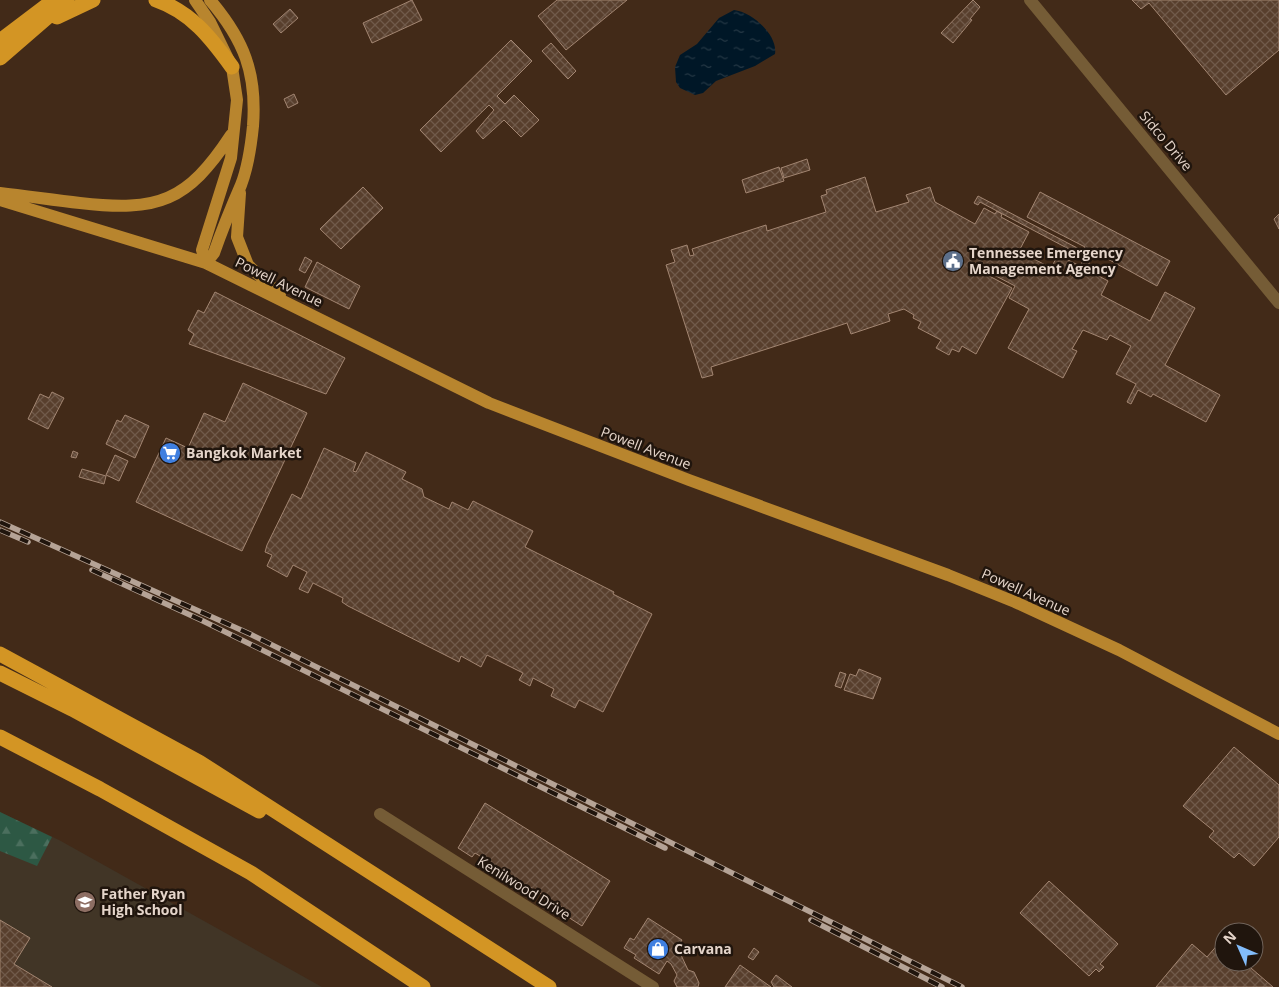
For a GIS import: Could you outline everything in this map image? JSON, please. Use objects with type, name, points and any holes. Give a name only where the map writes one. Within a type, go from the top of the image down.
[{"type":"highway","points":[[0,41],[54,0]]},
{"type":"highway","points":[[0,58],[67,0]]},
{"type":"highway","points":[[40,25],[93,0]]},
{"type":"highway","points":[[156,0],[178,10],[198,25],[232,67]]},
{"type":"highway","points":[[0,654],[199,762],[549,987]]},
{"type":"highway","points":[[0,673],[72,709],[221,790],[399,891]]},
{"type":"highway","points":[[0,737],[100,789],[251,873],[423,987]]},
{"type":"main road","points":[[195,0],[210,22],[232,67],[237,100],[231,158],[202,250],[206,263]]},
{"type":"main road","points":[[210,0],[237,35],[249,65],[253,82],[252,132],[241,184],[237,237],[248,265],[289,304]]},
{"type":"main road","points":[[0,193],[115,207],[146,205],[166,199],[192,182],[222,149],[233,133]]},
{"type":"main road","points":[[206,263],[214,253],[241,184]]},
{"type":"main road","name":"Powell Avenue","points":[[0,200],[206,263],[489,403],[689,480],[948,575],[1015,602],[1119,650],[1279,734]]},
{"type":"street","name":"Sidco Drive","points":[[1030,0],[1279,303]]},
{"type":"street","name":"Kenilwood Drive","points":[[380,814],[653,987]]},
{"type":"shaded area","name":"Father Ryan High School","points":[[0,812],[59,840],[322,987],[0,987]]},
{"type":"green space","points":[[0,812],[52,837],[37,866],[0,851]]},
{"type":"water","points":[[734,10],[756,20],[768,32],[775,47],[775,54],[755,66],[716,81],[703,93],[695,95],[680,88],[676,82],[675,67],[680,55],[697,44],[719,18]]},
{"type":"building","points":[[412,0],[422,20],[372,43],[363,23]]},
{"type":"building","points":[[557,0],[627,0],[566,50],[538,16]]},
{"type":"building","points":[[973,0],[980,7],[953,43],[941,33]]},
{"type":"building","points":[[1132,0],[1279,0],[1279,50],[1226,95],[1149,3],[1141,9]]},
{"type":"building","points":[[290,9],[298,18],[281,33],[273,24]]},
{"type":"building","points":[[511,40],[532,61],[497,96],[505,104],[514,95],[539,120],[521,137],[504,120],[483,139],[476,131],[494,110],[489,105],[441,152],[420,130]]},
{"type":"building","points":[[551,43],[576,71],[568,79],[542,51]]},
{"type":"building","points":[[294,94],[298,103],[288,108],[284,99]]},
{"type":"building","points":[[807,159],[810,170],[784,178],[781,168]]},
{"type":"building","points":[[779,167],[784,181],[746,193],[742,180]]},
{"type":"building","points":[[865,177],[876,212],[909,202],[906,195],[930,187],[935,202],[975,224],[984,208],[995,214],[997,211],[980,202],[978,205],[974,203],[978,196],[1083,251],[1085,247],[1027,217],[1040,192],[1170,261],[1157,286],[1095,252],[1086,269],[1108,281],[1101,295],[1150,321],[1165,292],[1195,308],[1165,365],[1220,395],[1206,422],[1153,394],[1151,397],[1138,390],[1131,404],[1127,402],[1136,384],[1116,374],[1131,346],[1110,335],[1107,340],[1083,330],[1072,349],[1077,351],[1063,378],[1008,348],[1029,309],[1009,298],[1015,286],[975,265],[974,268],[1012,288],[976,354],[962,346],[959,352],[952,349],[949,355],[936,348],[941,340],[918,328],[921,322],[913,318],[914,315],[904,309],[888,314],[890,321],[851,334],[847,323],[711,367],[713,375],[702,378],[666,265],[675,262],[671,250],[687,245],[690,256],[694,255],[692,249],[766,225],[767,231],[826,212],[821,196],[827,194],[826,190]],"holes":[[[997,211],[1082,256],[1084,259],[1080,266],[1058,255],[1051,268],[1019,251],[1029,232],[1001,217],[1002,214]]]},
{"type":"building","points":[[363,187],[383,208],[341,249],[320,229]]},
{"type":"building","points":[[1279,214],[1279,229],[1274,219]]},
{"type":"building","points":[[305,257],[312,261],[305,273],[299,270]]},
{"type":"building","points":[[317,262],[360,286],[349,309],[305,287]]},
{"type":"building","points":[[215,292],[345,358],[326,394],[189,344],[194,334],[188,330],[198,310],[204,313]]},
{"type":"building","points":[[243,383],[307,413],[242,551],[136,502],[166,438],[188,448],[204,413],[225,422]]},
{"type":"building","points":[[52,392],[64,398],[48,429],[28,419],[40,394],[49,398]]},
{"type":"building","points":[[125,415],[149,426],[135,458],[106,444],[117,420],[121,422]]},
{"type":"building","points":[[324,448],[356,463],[353,471],[356,472],[366,452],[406,472],[402,479],[422,489],[424,497],[449,509],[452,502],[468,510],[473,501],[533,531],[525,547],[614,592],[613,594],[652,614],[603,712],[579,700],[575,708],[551,696],[554,689],[533,678],[530,686],[519,680],[523,673],[487,655],[481,667],[461,656],[459,662],[348,606],[342,602],[343,598],[313,583],[308,593],[299,589],[307,572],[293,565],[287,577],[267,566],[272,555],[265,552],[267,545],[292,494],[301,499]]},
{"type":"building","points":[[73,451],[78,453],[76,458],[71,457]]},
{"type":"building","points":[[115,455],[128,461],[119,481],[106,475]]},
{"type":"building","points":[[82,469],[106,476],[104,484],[79,477]]},
{"type":"building","points":[[859,669],[881,678],[873,699],[844,690],[850,674],[856,676]]},
{"type":"building","points":[[840,672],[846,674],[841,688],[835,686]]},
{"type":"building","points":[[1234,747],[1279,785],[1279,837],[1254,866],[1239,853],[1234,858],[1209,837],[1214,831],[1183,806]]},
{"type":"building","points":[[485,803],[610,881],[582,926],[568,917],[571,913],[530,887],[527,891],[513,882],[516,878],[475,853],[472,857],[458,848]]},
{"type":"building","points":[[1049,881],[1118,944],[1100,964],[1104,967],[1099,972],[1096,969],[1089,976],[1020,913]]},
{"type":"building","points":[[648,918],[682,940],[675,951],[681,955],[688,970],[694,972],[699,983],[698,987],[677,987],[674,981],[677,975],[671,964],[667,961],[659,974],[634,958],[636,955],[624,948],[630,938],[634,940]]},
{"type":"building","points":[[0,920],[30,938],[14,964],[52,987],[0,987]]},
{"type":"building","points":[[1192,944],[1207,957],[1214,949],[1214,972],[1256,972],[1273,987],[1156,987]]},
{"type":"building","points":[[754,948],[759,952],[753,960],[748,957]]},
{"type":"building","points":[[740,965],[771,987],[725,987]]},
{"type":"building","points":[[776,975],[792,987],[774,987],[771,982]]},
{"type":"railway","points":[[0,522],[250,634],[962,987]]},
{"type":"railway","points":[[0,530],[28,542]]},
{"type":"railway","points":[[92,570],[201,620],[665,848]]},
{"type":"railway","points":[[811,920],[942,987]]},
{"type":"place","name":"Tennessee Emergency Management Agency","points":[[953,261]]},
{"type":"place","name":"Bangkok Market","points":[[170,453]]},
{"type":"place","name":"Father Ryan High School","points":[[85,902]]},
{"type":"place","name":"Carvana","points":[[658,949]]}]
